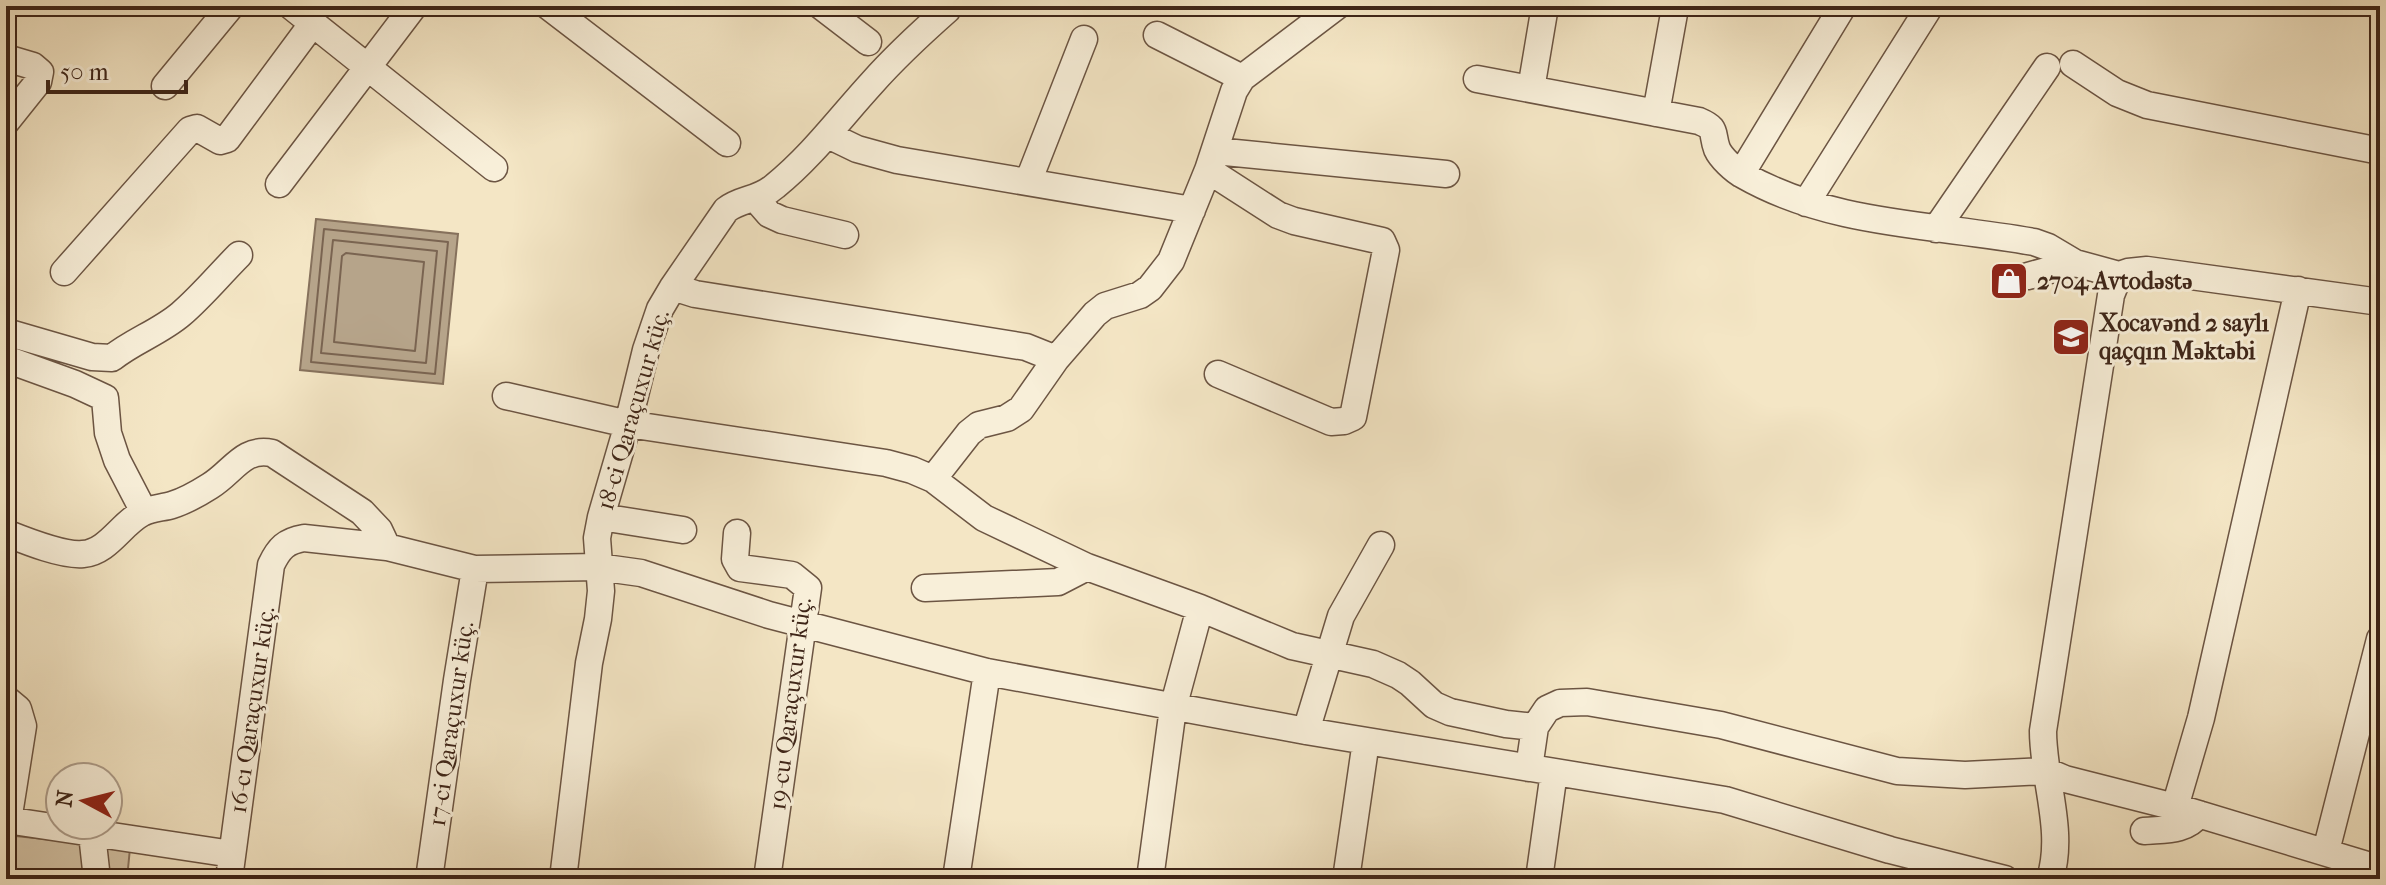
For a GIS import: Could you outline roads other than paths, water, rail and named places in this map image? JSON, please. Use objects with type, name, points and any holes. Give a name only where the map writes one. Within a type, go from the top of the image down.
[{"type":"street","points":[[165,86],[231,6]]},
{"type":"street","points":[[291,6],[494,168]]},
{"type":"street","points":[[279,184],[414,6]]},
{"type":"street","points":[[548,6],[727,143]]},
{"type":"street","points":[[821,6],[868,42]]},
{"type":"street","points":[[933,479],[969,433],[979,425],[1007,418],[1021,409],[1056,359],[1095,314],[1105,306],[1140,295],[1150,288],[1171,261],[1211,160],[1234,91],[1242,78],[1337,6]]},
{"type":"street","points":[[1531,89],[1545,6]]},
{"type":"street","points":[[1741,174],[1843,6]]},
{"type":"street","points":[[1806,203],[1930,6]]},
{"type":"street","points":[[1656,113],[1675,8]]},
{"type":"street","name":"18-ci Qaraçuxur küç.","points":[[563,879],[589,663],[601,591],[597,538],[646,350],[660,309],[726,210],[732,205],[756,199],[778,184],[828,135],[873,82],[947,10]]},
{"type":"street","points":[[64,272],[190,130],[197,128],[220,141],[227,139],[313,23]]},
{"type":"street","points":[[1157,35],[1242,78]]},
{"type":"street","points":[[1028,182],[1084,39]]},
{"type":"street","points":[[6,58],[33,66],[40,72],[38,82],[6,122]]},
{"type":"street","points":[[1936,229],[2060,66],[2147,105],[2380,151]]},
{"type":"street","points":[[1477,79],[1699,121],[1711,126],[1718,150],[1741,174],[1834,212],[1876,221],[2034,242],[2075,263],[2119,275],[2147,270],[2380,302]]},
{"type":"street","points":[[828,135],[873,154],[1192,210]]},
{"type":"street","points":[[1211,160],[1446,174]]},
{"type":"street","points":[[1211,160],[1278,215],[1382,241],[1386,250],[1353,417],[1331,422],[1218,374]]},
{"type":"street","points":[[756,199],[769,214],[782,220],[845,235]]},
{"type":"street","points":[[6,332],[92,357],[112,358],[181,314],[239,255]]},
{"type":"street","points":[[2028,276],[2075,263]]},
{"type":"street","points":[[2050,879],[2055,839],[2043,731],[2111,295],[2119,275]]},
{"type":"street","points":[[673,287],[695,294],[1026,347],[1056,359]]},
{"type":"street","points":[[2144,831],[2181,828],[2192,823],[2187,811],[2201,718],[2298,290]]},
{"type":"street","points":[[112,358],[105,398],[108,433],[117,460],[144,512]]},
{"type":"street","points":[[6,359],[105,398]]},
{"type":"street","points":[[506,396],[628,424],[886,463],[912,470],[933,479],[984,518],[1087,567],[1292,646],[1373,664],[1398,675],[1434,705],[1450,712],[1535,727]]},
{"type":"street","points":[[6,533],[38,545],[81,555],[94,552],[144,512],[175,505],[212,485],[249,453],[261,451],[272,453],[362,512],[379,530],[387,547],[475,569],[598,567],[641,573],[769,615],[987,672],[1173,708],[1725,800],[1890,850],[2005,879]]},
{"type":"street","points":[[601,517],[683,530]]},
{"type":"street","name":"19-cu Qaraçuxur küç.","points":[[737,533],[735,559],[740,568],[792,575],[808,588],[767,879]]},
{"type":"street","name":"16-cı Qaraçuxur küç.","points":[[231,867],[271,565],[283,545],[304,538],[387,547]]},
{"type":"street","points":[[1306,731],[1341,616],[1381,545]]},
{"type":"street","points":[[925,588],[1058,582],[1087,567]]},
{"type":"street","name":"17-ci Qaraçuxur küç.","points":[[429,879],[475,569]]},
{"type":"street","points":[[1150,879],[1173,708],[1200,608]]},
{"type":"street","points":[[2326,851],[2380,639]]},
{"type":"street","points":[[956,879],[987,672]]},
{"type":"street","points":[[6,699],[18,709],[23,726],[7,820],[44,826]]},
{"type":"street","points":[[1539,879],[1541,770],[1535,727],[1547,709],[1560,703],[1587,702],[1721,725],[1897,771],[1965,775],[2046,771],[2380,869]]},
{"type":"street","points":[[1346,879],[1366,741]]},
{"type":"street","points":[[93,841],[97,879]]},
{"type":"street","points":[[121,841],[231,867]]},
{"type":"water","points":[[316,219],[458,234],[443,384],[300,370]]},
{"type":"place","name":"2704 Avtodəstə","points":[[2009,281]]},
{"type":"place","name":"Xocavənd 2 saylı qaçqın Məktəbi","points":[[2071,337]]}]
